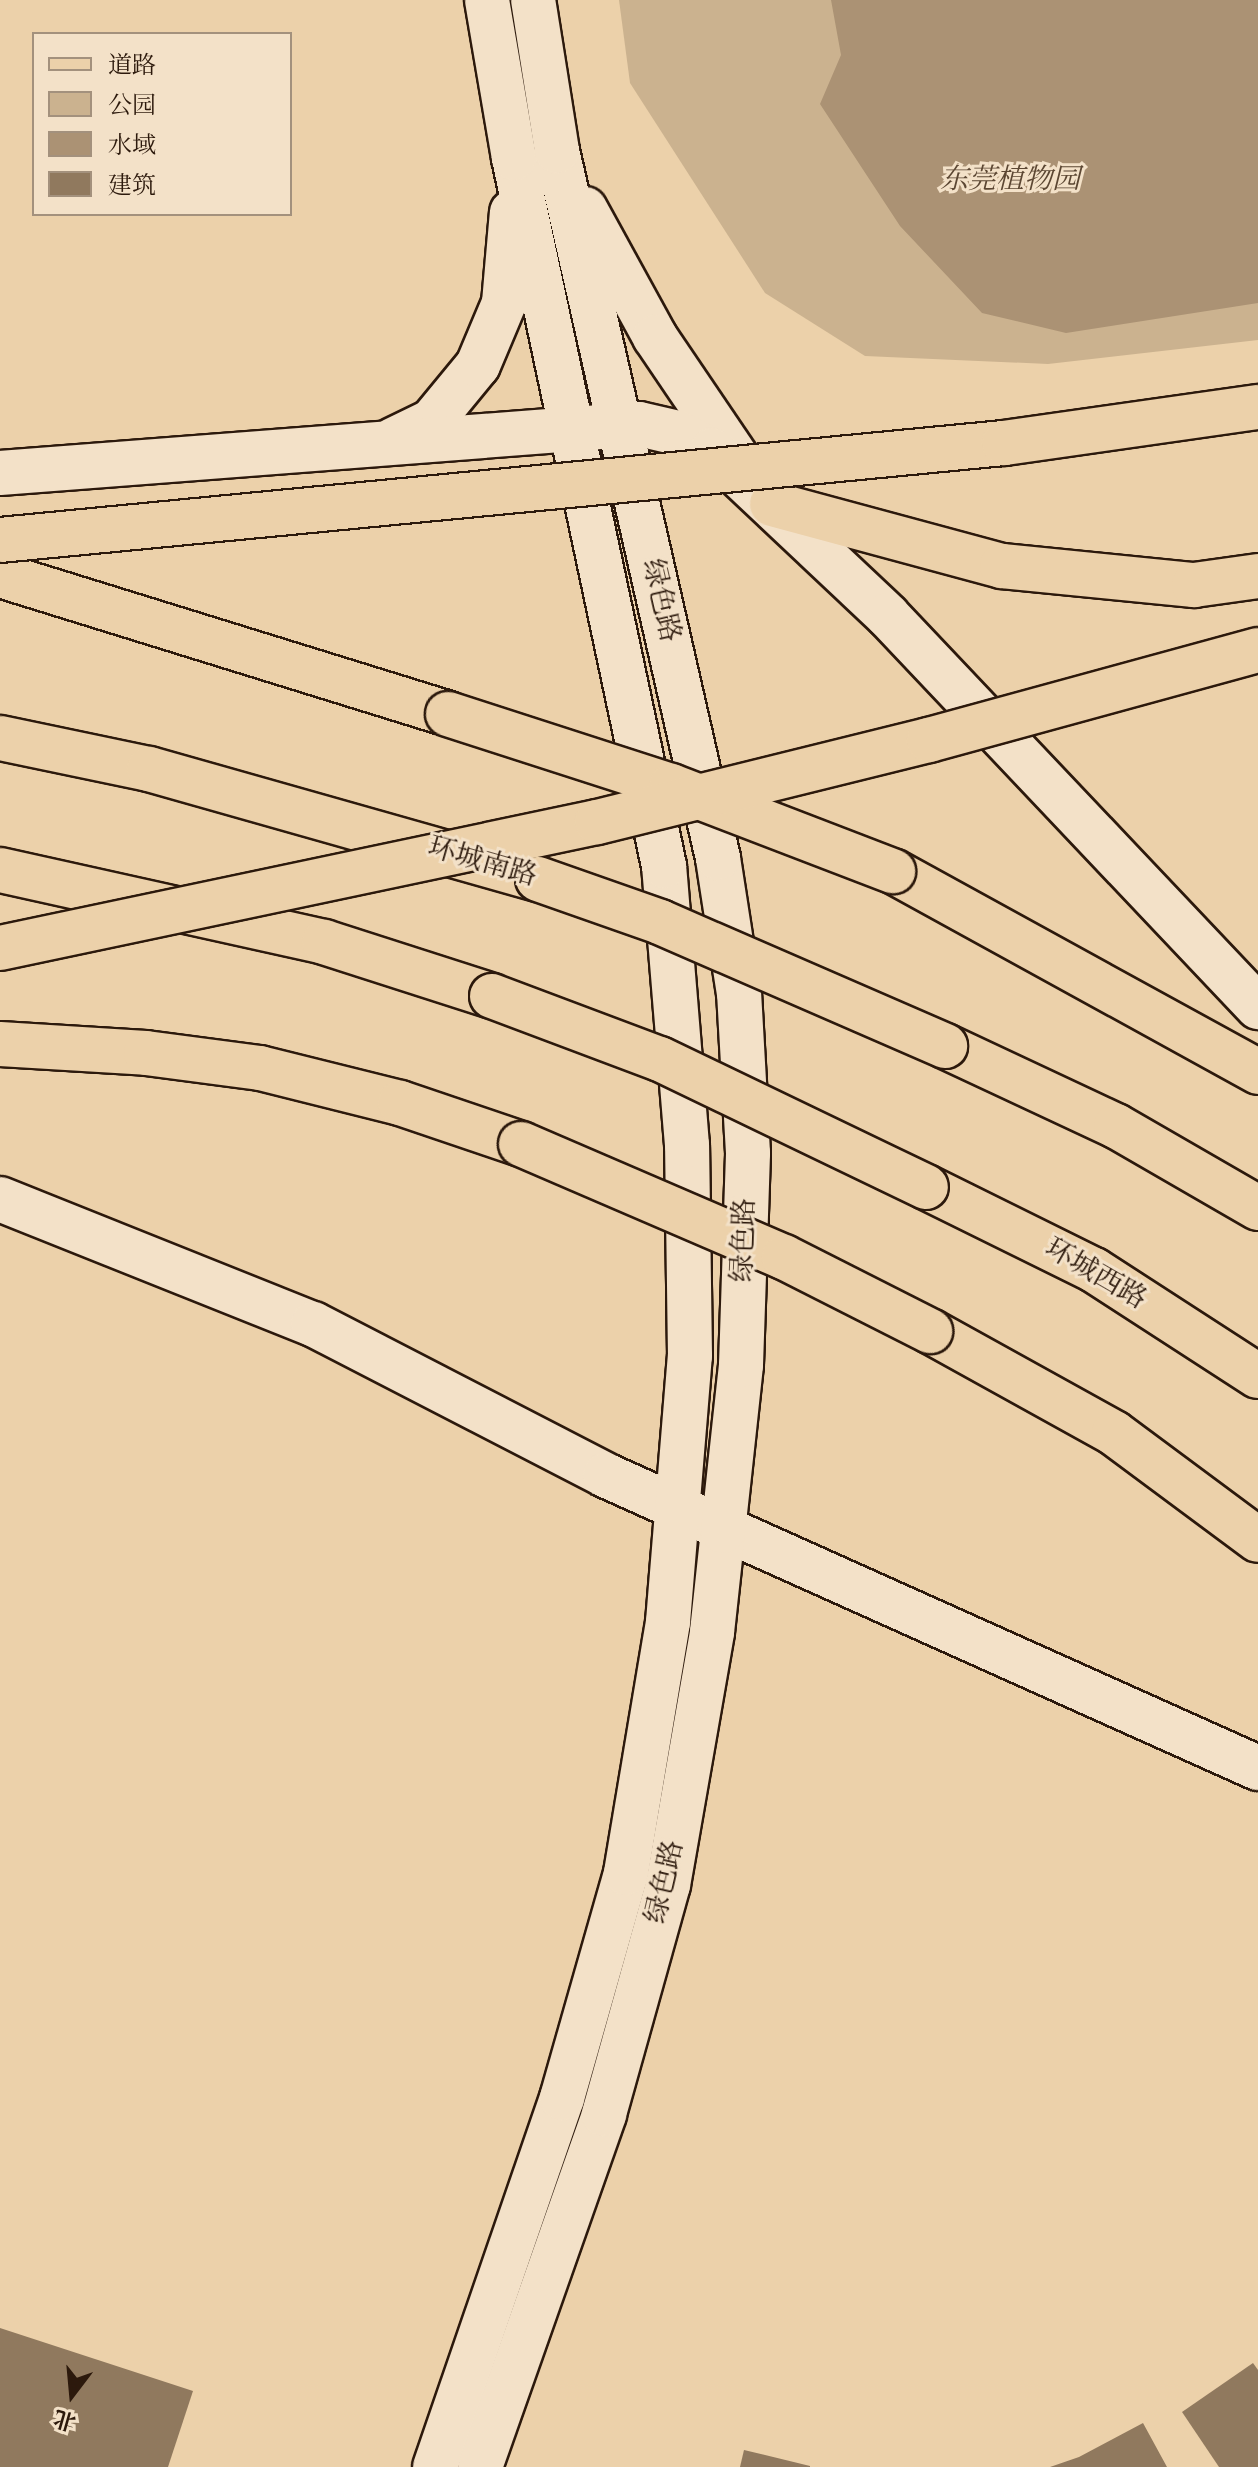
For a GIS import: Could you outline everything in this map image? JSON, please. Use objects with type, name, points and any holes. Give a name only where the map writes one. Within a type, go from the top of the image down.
[{"type":"main road","name":"绿色路","points":[[435,2467],[562,2098],[626,1873],[668,1622],[690,1356],[687,1145],[678,993],[664,866],[514,158],[487,0]]},
{"type":"main road","name":"绿色路","points":[[480,2467],[604,2114],[668,1885],[712,1632],[741,1365],[748,1153],[739,994],[718,858],[557,151],[533,0]]},
{"type":"main road","points":[[557,151],[655,337],[772,504],[1002,566],[1194,585],[1258,576]]},
{"type":"main road","points":[[384,444],[432,421],[478,365],[504,303],[514,158]]},
{"type":"main road","points":[[0,540],[1004,443],[1258,407]]},
{"type":"main road","points":[[0,473],[619,425],[639,424],[678,433],[712,450],[887,615],[1258,1007]]},
{"type":"main road","points":[[0,575],[671,786],[893,871],[1258,1072]]},
{"type":"main road","points":[[0,948],[597,822],[929,740],[1258,650]]},
{"type":"main road","name":"环城南路","points":[[0,738],[149,769],[538,879],[660,922],[945,1046],[1116,1126],[1258,1208]]},
{"type":"main road","name":"环城西路","points":[[0,870],[324,942],[492,996],[660,1059],[1094,1270],[1258,1376]]},
{"type":"main road","points":[[0,1044],[146,1053],[260,1068],[400,1103],[521,1144],[784,1257],[930,1331],[1114,1433],[1258,1540]]},
{"type":"main road","points":[[0,1199],[313,1324],[723,1531],[1258,1768]]},
{"type":"green space","name":"东莞植物园","points":[[619,0],[1258,0],[1258,340],[1048,364],[865,356],[765,293],[630,83]]},
{"type":"water","name":"东莞植物园","points":[[831,0],[1258,0],[1258,303],[1066,333],[982,313],[900,226],[820,104],[841,55]]},
{"type":"building","points":[[0,2328],[193,2391],[168,2467],[0,2467]]},
{"type":"building","points":[[1253,2363],[1258,2370],[1258,2467],[1219,2467],[1182,2412]]},
{"type":"building","points":[[1143,2423],[1167,2467],[1050,2467],[1079,2457]]},
{"type":"building","points":[[744,2450],[810,2466],[810,2467],[740,2467]]}]
